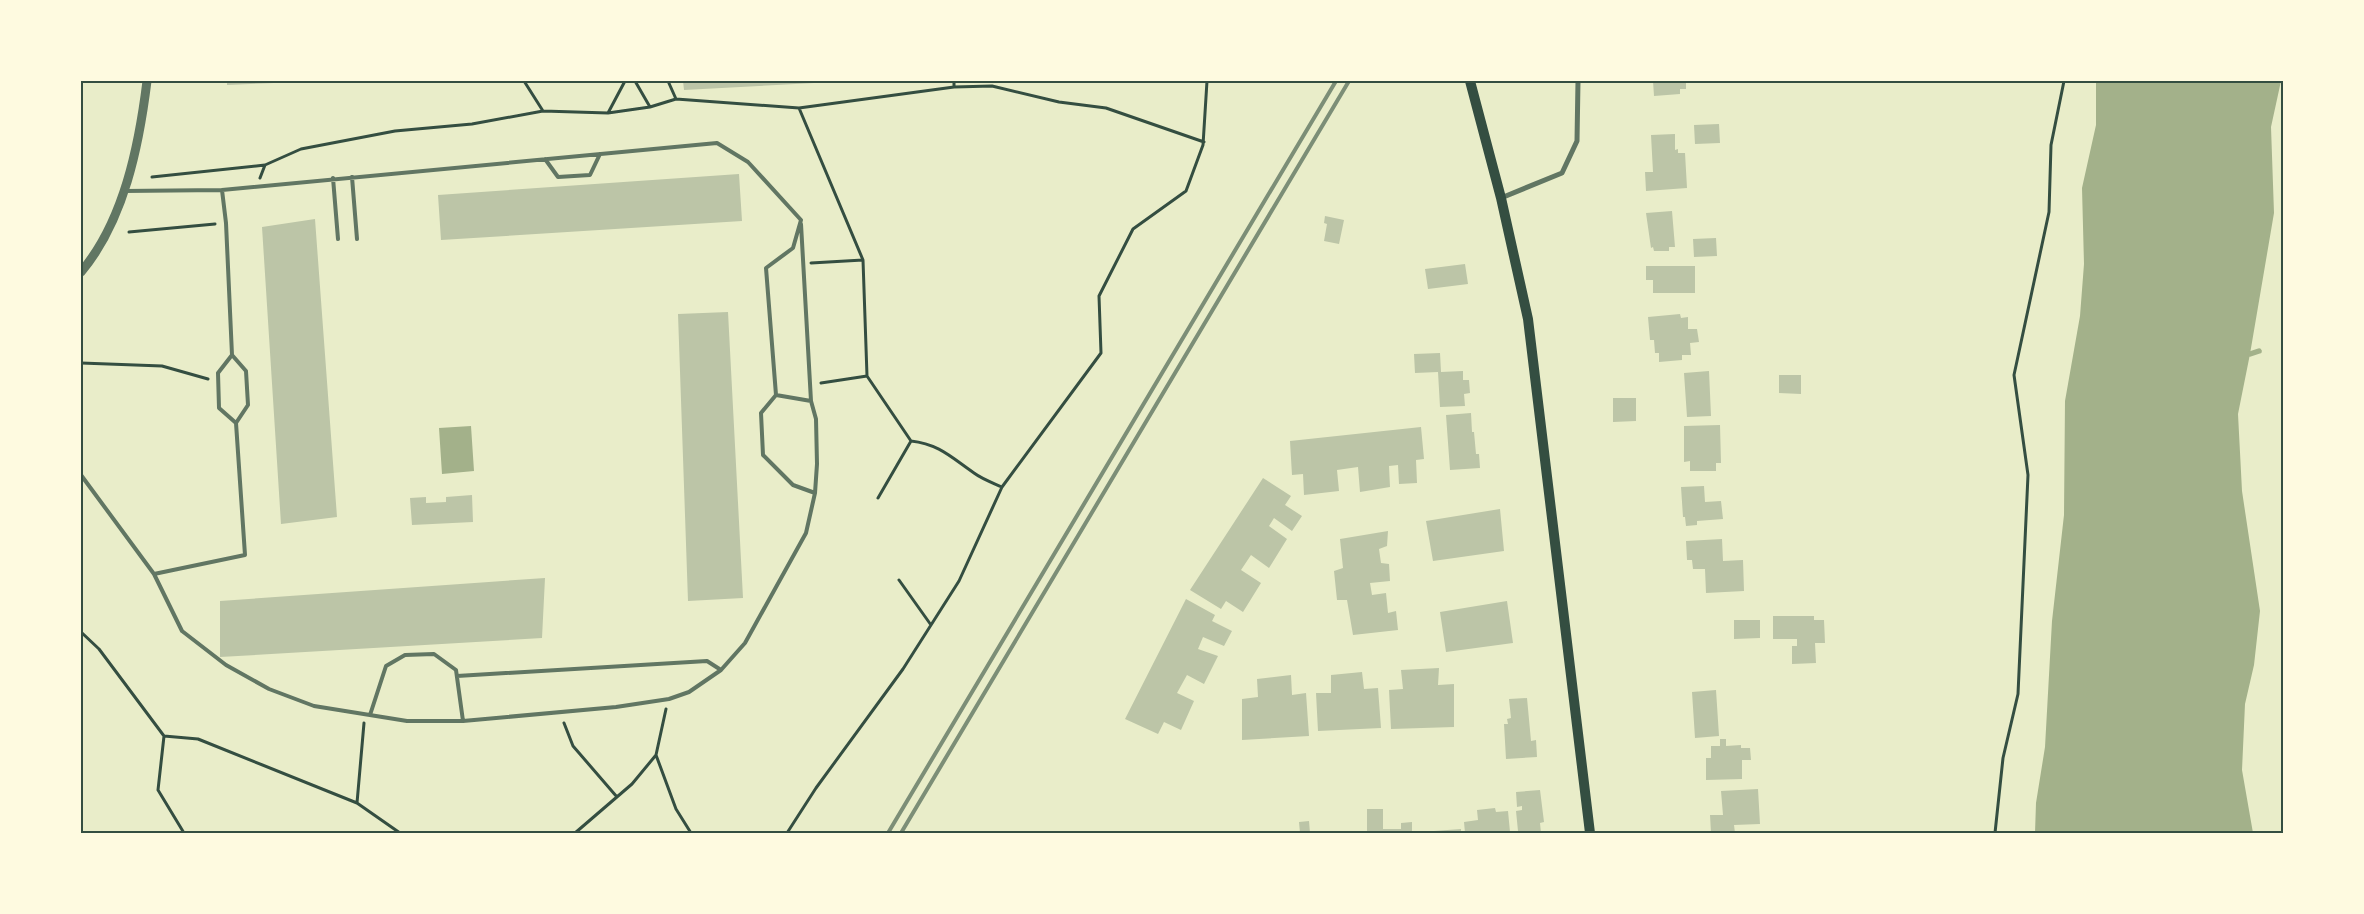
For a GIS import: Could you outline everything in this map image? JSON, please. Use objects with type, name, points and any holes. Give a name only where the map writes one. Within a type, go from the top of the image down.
[{"type":"main road","points":[[1470,81],[1502,198],[1528,319],[1590,833]]},
{"type":"street","points":[[81,272],[96,254],[124,191],[136,149],[147,81]]},
{"type":"street","points":[[1502,198],[1562,173],[1577,141],[1578,81]]},
{"type":"lane","points":[[81,475],[154,574],[182,631],[226,665],[269,689],[314,706],[407,721],[463,721],[560,712],[669,699],[689,692],[722,670],[745,643],[806,533],[815,493],[817,464],[816,419],[811,401],[801,220],[748,162],[717,142],[222,190],[124,191]]},
{"type":"lane","points":[[544,159],[558,177],[590,175],[600,154]]},
{"type":"lane","points":[[352,177],[357,240]]},
{"type":"lane","points":[[333,178],[338,239]]},
{"type":"lane","points":[[154,574],[245,555],[236,423],[248,405],[246,371],[232,356],[226,223],[222,190]]},
{"type":"lane","points":[[801,220],[792,248],[766,268],[776,395],[761,413],[763,455],[793,485],[815,493]]},
{"type":"lane","points":[[232,356],[218,373],[219,408],[236,423]]},
{"type":"lane","points":[[776,395],[811,401]]},
{"type":"lane","points":[[368,715],[386,666],[404,654],[434,654],[456,670],[463,721]]},
{"type":"lane","points":[[457,676],[707,660],[722,670]]},
{"type":"path","points":[[524,81],[543,110]]},
{"type":"path","points":[[608,114],[625,81]]},
{"type":"path","points":[[635,81],[650,107]]},
{"type":"path","points":[[668,81],[676,99]]},
{"type":"path","points":[[954,81],[954,87]]},
{"type":"path","points":[[787,833],[816,788],[903,669],[931,625],[958,581],[1002,488],[1101,353],[1099,296],[1133,229],[1186,191],[1204,142],[1207,81]]},
{"type":"path","points":[[1995,833],[2003,758],[2018,694],[2028,475],[2014,376],[2049,212],[2051,145],[2064,81]]},
{"type":"path","points":[[152,177],[265,165],[301,149],[395,130],[472,124],[543,110],[608,114],[650,107],[676,99],[799,108],[954,87],[992,86],[1059,102],[1106,108],[1204,142]]},
{"type":"path","points":[[799,108],[863,260],[867,376],[911,441],[920,442],[951,454],[975,474],[1002,488]]},
{"type":"path","points":[[256,186],[265,165]]},
{"type":"path","points":[[130,232],[226,223]]},
{"type":"path","points":[[803,263],[863,260]]},
{"type":"path","points":[[81,363],[162,366],[218,382]]},
{"type":"path","points":[[810,385],[867,376]]},
{"type":"path","points":[[878,498],[911,441]]},
{"type":"path","points":[[899,580],[931,625]]},
{"type":"path","points":[[81,632],[99,649],[164,736],[158,790],[184,833]]},
{"type":"path","points":[[576,833],[632,784],[656,755],[669,699]]},
{"type":"path","points":[[560,712],[573,746],[617,797]]},
{"type":"path","points":[[357,802],[368,715]]},
{"type":"path","points":[[164,736],[198,739],[357,802],[400,833]]},
{"type":"path","points":[[656,755],[676,809],[691,833]]},
{"type":"shaded area","points":[[2096,81],[2281,81],[2271,127],[2274,213],[2238,414],[2242,491],[2260,611],[2254,665],[2245,704],[2242,770],[2253,833],[2035,833],[2036,803],[2045,747],[2052,621],[2064,515],[2065,401],[2080,316],[2084,264],[2082,188],[2096,125]]},
{"type":"shaded area","points":[[471,426],[474,471],[442,474],[439,428]]},
{"type":"building","points":[[227,81],[274,81],[274,83],[227,85]]},
{"type":"building","points":[[683,81],[814,81],[814,83],[684,90]]},
{"type":"building","points":[[1653,81],[1686,81],[1686,89],[1680,89],[1680,94],[1654,96]]},
{"type":"building","points":[[1719,124],[1720,143],[1695,144],[1694,125]]},
{"type":"building","points":[[1675,134],[1675,150],[1678,149],[1678,153],[1685,153],[1687,188],[1646,191],[1645,172],[1653,172],[1651,135]]},
{"type":"building","points":[[739,174],[742,221],[441,240],[438,195]]},
{"type":"building","points":[[1672,211],[1675,247],[1669,247],[1669,251],[1654,251],[1653,247],[1651,248],[1646,213]]},
{"type":"building","points":[[1325,216],[1344,220],[1339,244],[1324,241],[1327,224],[1324,223]]},
{"type":"building","points":[[315,219],[337,517],[281,524],[262,227]]},
{"type":"building","points":[[1716,238],[1717,256],[1694,257],[1693,239]]},
{"type":"building","points":[[1465,264],[1468,284],[1428,289],[1425,269]]},
{"type":"building","points":[[1646,266],[1695,266],[1695,293],[1653,293],[1653,280],[1646,280]]},
{"type":"building","points":[[728,312],[743,598],[688,601],[678,314]]},
{"type":"building","points":[[1680,314],[1681,318],[1688,317],[1688,329],[1697,329],[1699,342],[1690,343],[1691,355],[1682,355],[1682,360],[1659,362],[1659,353],[1655,353],[1654,340],[1650,340],[1648,317]]},
{"type":"building","points":[[1440,353],[1441,372],[1463,371],[1463,380],[1469,380],[1470,393],[1464,394],[1465,406],[1440,407],[1438,372],[1415,373],[1414,354]]},
{"type":"building","points":[[1709,371],[1711,416],[1687,417],[1684,373]]},
{"type":"building","points":[[1779,375],[1801,375],[1801,394],[1779,393]]},
{"type":"building","points":[[1613,398],[1636,398],[1636,421],[1613,422]]},
{"type":"building","points":[[1471,413],[1472,432],[1474,432],[1476,454],[1479,454],[1480,468],[1450,470],[1446,415]]},
{"type":"building","points":[[1720,425],[1721,463],[1716,463],[1716,471],[1690,471],[1690,461],[1684,462],[1684,426]]},
{"type":"building","points":[[1421,427],[1424,459],[1416,460],[1417,483],[1399,484],[1398,465],[1389,466],[1390,487],[1360,492],[1358,467],[1337,470],[1339,491],[1304,495],[1303,474],[1292,475],[1290,441]]},
{"type":"building","points":[[1263,478],[1291,496],[1285,505],[1302,516],[1292,531],[1274,518],[1269,526],[1287,539],[1269,568],[1251,555],[1241,570],[1261,583],[1243,612],[1226,601],[1221,609],[1190,590]]},
{"type":"building","points":[[1704,486],[1705,502],[1721,501],[1723,519],[1697,521],[1697,525],[1686,526],[1685,517],[1683,517],[1681,487]]},
{"type":"building","points":[[472,495],[473,522],[412,525],[410,498],[426,497],[426,503],[446,502],[446,497]]},
{"type":"building","points":[[1500,509],[1504,551],[1433,561],[1426,521]]},
{"type":"building","points":[[1388,531],[1387,546],[1379,549],[1381,563],[1389,564],[1390,581],[1370,583],[1372,595],[1386,593],[1388,613],[1396,611],[1398,630],[1353,635],[1347,600],[1337,600],[1334,571],[1343,568],[1340,539]]},
{"type":"building","points":[[1722,539],[1723,561],[1743,560],[1744,591],[1706,593],[1705,569],[1693,569],[1692,560],[1687,560],[1686,541]]},
{"type":"building","points":[[545,578],[542,638],[220,657],[220,601]]},
{"type":"building","points":[[1186,599],[1215,615],[1212,621],[1232,631],[1224,646],[1203,637],[1198,649],[1218,656],[1204,684],[1187,675],[1177,693],[1194,701],[1181,730],[1164,722],[1158,734],[1125,719]]},
{"type":"building","points":[[1507,601],[1513,643],[1446,652],[1440,612]]},
{"type":"building","points":[[1773,616],[1814,616],[1814,620],[1824,620],[1825,643],[1815,643],[1816,663],[1792,664],[1792,646],[1797,646],[1797,639],[1773,639]]},
{"type":"building","points":[[1734,620],[1760,620],[1760,638],[1734,639]]},
{"type":"building","points":[[1439,668],[1438,685],[1454,684],[1454,727],[1391,729],[1389,690],[1403,689],[1401,670]]},
{"type":"building","points":[[1362,672],[1364,689],[1378,688],[1381,728],[1318,731],[1316,693],[1331,693],[1331,675]]},
{"type":"building","points":[[1291,675],[1292,695],[1306,693],[1309,736],[1242,740],[1242,699],[1258,697],[1257,679]]},
{"type":"building","points":[[1716,690],[1719,736],[1695,738],[1692,692]]},
{"type":"building","points":[[1527,698],[1531,741],[1536,740],[1537,757],[1506,759],[1504,724],[1508,724],[1507,719],[1511,718],[1509,699]]},
{"type":"building","points":[[1720,739],[1726,739],[1726,746],[1741,745],[1741,748],[1750,748],[1751,760],[1742,760],[1742,779],[1706,780],[1706,758],[1711,758],[1711,746],[1720,746]]},
{"type":"building","points":[[1758,789],[1760,824],[1734,825],[1735,833],[1711,833],[1710,815],[1723,815],[1721,791]]},
{"type":"building","points":[[1540,790],[1544,822],[1540,823],[1541,833],[1512,833],[1518,831],[1516,811],[1522,810],[1522,806],[1517,807],[1516,792]]},
{"type":"building","points":[[1495,808],[1496,812],[1508,811],[1510,832],[1465,833],[1464,822],[1478,820],[1477,810]]},
{"type":"building","points":[[1367,809],[1383,809],[1383,829],[1401,829],[1401,823],[1412,822],[1412,833],[1367,833]]},
{"type":"building","points":[[1309,821],[1310,833],[1300,833],[1299,822]]},
{"type":"building","points":[[1461,829],[1461,833],[1434,833],[1434,831]]},
{"type":"waterway","points":[[2250,354],[2259,351]]},
{"type":"railway","points":[[888,833],[1336,81]]},
{"type":"railway","points":[[901,833],[1349,81]]}]
